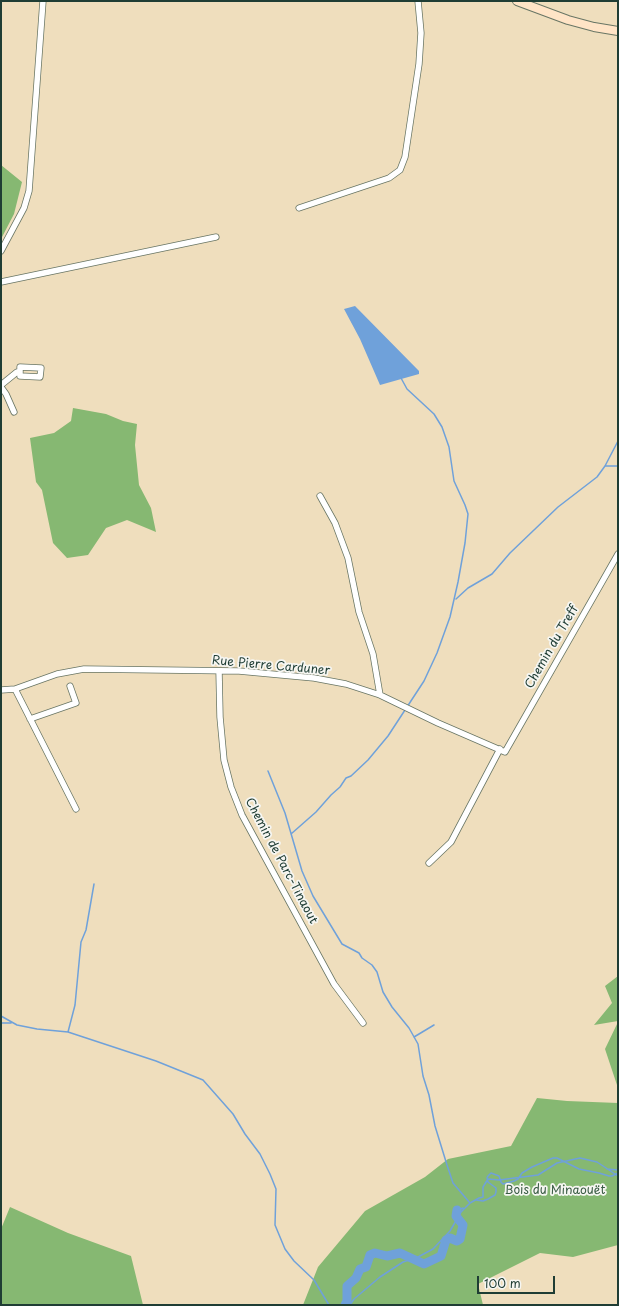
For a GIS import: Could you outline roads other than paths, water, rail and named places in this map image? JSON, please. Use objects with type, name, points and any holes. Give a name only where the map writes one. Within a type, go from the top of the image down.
[{"type":"main road","points":[[517,1],[568,20],[594,27],[618,31]]},
{"type":"street","points":[[1,251],[24,208],[29,190],[43,1]]},
{"type":"street","points":[[299,208],[389,178],[400,170],[405,157],[419,64],[421,33],[418,1]]},
{"type":"street","points":[[1,282],[216,237]]},
{"type":"street","points":[[14,412],[1,386],[20,371]]},
{"type":"street","points":[[320,496],[335,523],[348,558],[359,612],[373,654],[380,695]]},
{"type":"street","name":"Chemin du Treff","points":[[429,863],[451,842],[502,750],[618,554]]},
{"type":"street","name":"Rue Pierre Carduner","points":[[1,690],[15,690],[57,674],[84,669],[239,671],[314,678],[346,684],[380,695],[438,723],[502,750]]},
{"type":"street","name":"Chemin de Parc-Tinaout","points":[[219,671],[220,717],[224,760],[231,787],[242,815],[334,984],[363,1023]]},
{"type":"street","points":[[30,719],[76,703],[70,686]]},
{"type":"street","points":[[15,690],[76,809]]},
{"type":"water","points":[[355,306],[419,371],[419,374],[380,385],[360,339],[344,309]]},
{"type":"waterway","points":[[401,378],[407,389],[434,414],[442,427],[449,447],[454,481],[468,514],[465,543],[450,617],[437,653],[424,681],[407,707]]},
{"type":"waterway","points":[[456,599],[468,588],[492,574],[510,553],[558,507],[597,477],[605,466],[618,441]]},
{"type":"waterway","points":[[605,466],[618,466]]},
{"type":"waterway","points":[[291,834],[316,812],[340,787],[346,778],[351,776],[368,760],[388,736],[405,710]]},
{"type":"waterway","points":[[268,771],[285,813],[302,871],[313,896],[342,944],[359,953],[362,958],[372,965],[377,972],[383,992],[392,1007],[409,1028],[418,1044],[423,1076],[429,1095],[435,1126],[447,1165],[453,1183],[470,1203]]},
{"type":"waterway","points":[[68,1032],[75,1005],[81,942],[86,930],[94,884]]},
{"type":"waterway","points":[[1,1016],[17,1025],[37,1029],[68,1032],[156,1061],[203,1080],[233,1114],[245,1134],[260,1154],[276,1189],[275,1225],[285,1249],[294,1261],[314,1280],[329,1305]]},
{"type":"waterway","points":[[1,1023],[11,1023]]},
{"type":"waterway","points":[[414,1037],[434,1025]]},
{"type":"waterway","points":[[476,1200],[483,1201],[495,1195],[496,1188],[488,1182],[487,1178],[491,1173],[499,1176],[503,1184],[518,1179],[522,1173],[553,1158],[557,1158],[579,1169],[609,1176],[618,1173]]},
{"type":"waterway","points":[[350,1305],[354,1299],[380,1277],[403,1262],[418,1257],[433,1249],[450,1231],[461,1212],[470,1203],[483,1197],[483,1187],[488,1179],[499,1180],[538,1175],[557,1163],[580,1158],[597,1162],[618,1176]]},
{"type":"waterway","points":[[607,1169],[618,1170]]},
{"type":"waterway","points":[[457,1210],[463,1208]]},
{"type":"waterway","points":[[345,1305],[347,1301],[347,1286],[356,1278],[360,1269],[366,1267],[370,1255],[375,1253],[387,1256],[400,1253],[424,1264],[441,1256],[446,1240],[450,1238],[457,1241],[460,1239],[463,1225],[456,1216],[457,1210]]},
{"type":"park label","name":"Bois du Minaouët","points":[[555,1191]]}]
